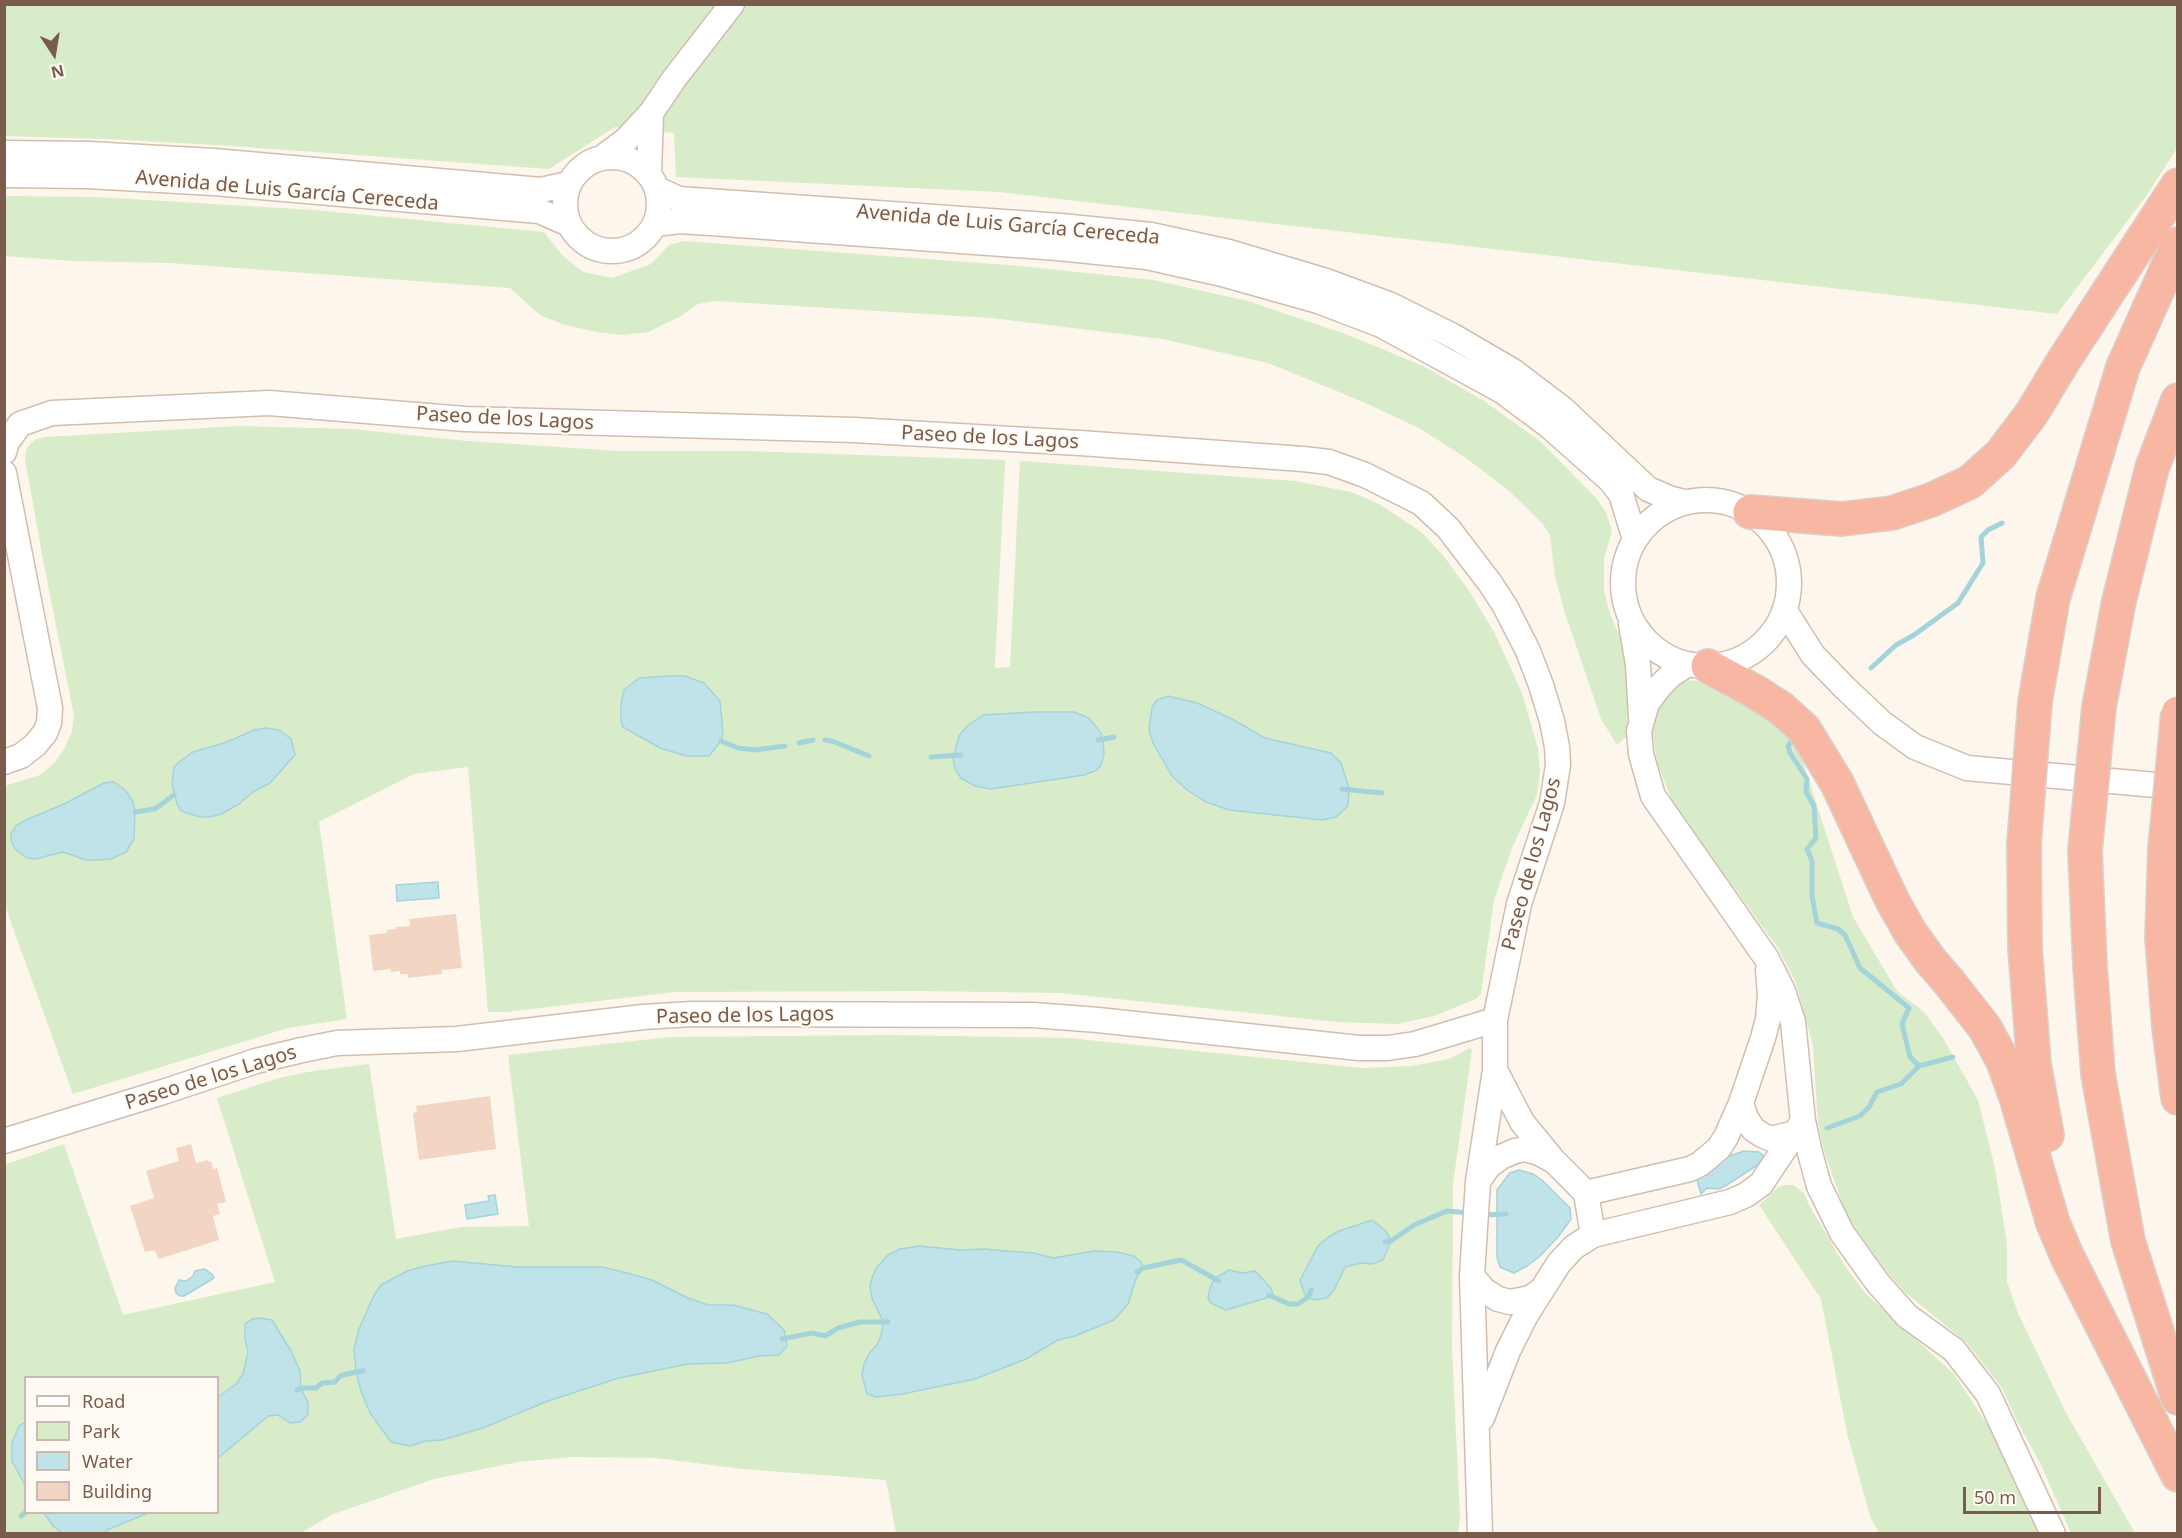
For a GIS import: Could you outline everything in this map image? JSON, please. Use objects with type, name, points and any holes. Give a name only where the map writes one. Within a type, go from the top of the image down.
[{"type":"highway","points":[[1750,512],[1842,519],[1892,513],[1931,500],[1970,482],[2001,454],[2032,413],[2178,185]]},
{"type":"highway","points":[[2094,1310],[2069,1233],[2051,1156],[2034,1064],[2025,948],[2024,844],[2036,702],[2053,598],[2120,378],[2178,244]]},
{"type":"highway","points":[[2178,400],[2152,468],[2119,600],[2098,707],[2085,851],[2098,1074],[2128,1241],[2178,1398]]},
{"type":"highway","points":[[1698,665],[1754,691],[1782,709],[1804,729],[1822,755],[1837,783],[1892,900],[1910,932],[1985,1028],[2003,1061],[2016,1097],[2053,1223],[2094,1310],[2178,1475]]},
{"type":"highway","points":[[2178,713],[2165,849],[2162,938],[2169,1027],[2178,1098]]},
{"type":"street","points":[[651,113],[653,181],[660,207],[656,224],[638,245],[611,253],[584,244],[567,223],[563,203],[568,184],[582,167],[603,157],[627,139],[651,113],[674,79],[732,4]]},
{"type":"street","name":"Avenida de Luis García Cereceda","points":[[4,153],[89,154],[214,161],[541,190],[568,184]]},
{"type":"street","points":[[603,157],[628,159],[653,181]]},
{"type":"street","name":"Avenida de Luis García Cereceda","points":[[4,175],[87,176],[214,183],[539,211],[567,223]]},
{"type":"street","name":"Avenida de Luis García Cereceda","points":[[653,181],[680,199],[1061,226],[1151,235],[1229,252],[1326,281],[1412,315],[1513,371],[1563,409],[1648,489],[1684,502]]},
{"type":"street","name":"Avenida de Luis García Cereceda","points":[[656,224],[679,221],[1047,247],[1147,257],[1222,274],[1318,302],[1381,325],[1502,391],[1549,426],[1610,480],[1621,494],[1635,539]]},
{"type":"street","name":"Paseo de los Lagos","points":[[4,452],[7,442],[20,424],[52,413],[269,403],[465,419],[854,430],[1303,459],[1329,462],[1365,475],[1421,503],[1448,528],[1504,606],[1528,651],[1541,685],[1557,747],[1556,782],[1552,803],[1519,904],[1495,1020],[1495,1070],[1478,1180],[1472,1276],[1480,1533]]},
{"type":"street","points":[[4,472],[50,708],[49,723],[36,745],[21,756],[4,762]]},
{"type":"street","points":[[1641,724],[1638,663],[1622,586],[1623,570],[1635,539],[1648,523],[1664,510],[1684,502],[1707,499],[1729,502],[1750,512],[1768,526],[1781,545],[1788,566],[1790,589],[1785,611],[1773,633],[1755,650],[1733,662],[1698,665],[1672,674],[1647,703],[1641,724],[1639,731],[1641,754],[1653,796],[1767,958],[1793,1022],[1799,1127],[1819,1186],[1842,1233],[1877,1282],[1906,1316],[1954,1350],[1988,1394],[2053,1533]]},
{"type":"street","points":[[1785,611],[1813,655],[1882,723],[1915,747],[1966,768],[2178,787]]},
{"type":"street","points":[[1630,618],[1638,632],[1660,652],[1698,665]]},
{"type":"street","points":[[1593,1235],[1586,1193],[1690,1169],[1700,1164],[1719,1148],[1726,1137],[1741,1103],[1768,1018],[1770,995],[1767,958]]},
{"type":"street","name":"Paseo de los Lagos","points":[[4,1141],[166,1091],[256,1060],[337,1043],[457,1039],[643,1017],[692,1014],[1033,1015],[1359,1048],[1388,1048],[1415,1044],[1495,1020]]},
{"type":"street","points":[[1762,1041],[1778,1038],[1790,1040],[1796,1046]]},
{"type":"street","name":"Paseo de los Lagos","points":[[1495,1070],[1522,1122],[1554,1161],[1586,1193]]},
{"type":"street","points":[[1741,1103],[1753,1129],[1762,1135],[1771,1138],[1799,1127]]},
{"type":"street","name":"Paseo de los Lagos","points":[[1478,1428],[1508,1351],[1526,1315],[1559,1263],[1574,1247],[1593,1235],[1730,1202],[1746,1194],[1761,1184],[1799,1127]]},
{"type":"street","name":"Paseo de los Lagos","points":[[1478,1180],[1489,1166],[1515,1151],[1526,1149],[1554,1161]]},
{"type":"street","points":[[1774,1166],[1805,1174],[1819,1186]]},
{"type":"street","points":[[1472,1276],[1485,1291],[1498,1299],[1510,1302],[1530,1298],[1540,1291]]},
{"type":"green space","points":[[5,5],[2177,5],[2177,148],[2147,195],[2057,314],[999,192],[676,177],[674,133],[615,127],[549,169],[232,146],[5,136]]},
{"type":"green space","points":[[4,196],[97,197],[314,210],[544,232],[562,255],[583,272],[612,278],[651,264],[669,245],[684,241],[1021,266],[1153,280],[1248,301],[1348,335],[1423,366],[1484,401],[1540,441],[1596,498],[1606,512],[1612,531],[1604,559],[1604,591],[1610,614],[1625,648],[1629,683],[1627,736],[1617,745],[1601,719],[1564,610],[1555,577],[1550,535],[1542,523],[1508,490],[1466,458],[1419,428],[1361,401],[1268,363],[1162,339],[992,318],[715,301],[698,304],[681,316],[648,332],[623,335],[565,325],[540,315],[510,288],[170,263],[71,261],[5,256]]},
{"type":"green space","points":[[239,426],[352,429],[467,441],[620,451],[746,451],[1005,460],[995,668],[1010,667],[1020,462],[1022,461],[1295,481],[1351,492],[1379,504],[1420,531],[1442,554],[1470,592],[1494,632],[1523,696],[1538,749],[1540,772],[1537,795],[1512,848],[1494,900],[1481,994],[1476,999],[1434,1016],[1397,1024],[1337,1022],[1060,993],[919,991],[675,992],[506,1012],[488,1012],[468,767],[414,774],[319,822],[347,1019],[288,1028],[73,1094],[5,906],[4,786],[40,775],[53,764],[63,751],[72,732],[74,716],[43,560],[25,459],[26,450],[36,439],[46,437]]},
{"type":"green space","points":[[1686,680],[1708,682],[1757,706],[1795,744],[1804,765],[1853,917],[1897,991],[1924,1012],[1943,1038],[1978,1100],[1995,1168],[2007,1244],[2007,1282],[2018,1313],[2066,1413],[2135,1533],[2071,1533],[2041,1465],[2002,1388],[1967,1343],[1906,1293],[1886,1271],[1845,1211],[1824,1151],[1818,1123],[1813,1046],[1796,983],[1778,948],[1673,804],[1657,762],[1652,730],[1657,700],[1669,687]]},
{"type":"green space","points":[[889,1035],[1069,1038],[1362,1068],[1411,1066],[1449,1059],[1470,1048],[1472,1050],[1453,1184],[1452,1349],[1460,1518],[1458,1533],[896,1533],[886,1480],[743,1469],[656,1458],[571,1457],[518,1462],[434,1479],[331,1515],[301,1533],[5,1533],[4,1165],[64,1144],[123,1315],[275,1282],[217,1098],[279,1078],[369,1064],[396,1239],[461,1227],[529,1226],[508,1055],[669,1037]]},
{"type":"green space","points":[[1793,1185],[1804,1193],[1845,1266],[1865,1293],[1954,1374],[1993,1433],[2039,1533],[1879,1533],[1870,1516],[1847,1433],[1821,1299],[1759,1205],[1778,1187]]},
{"type":"water","points":[[685,676],[704,683],[720,701],[723,733],[721,741],[709,756],[687,756],[660,748],[623,727],[621,704],[624,690],[639,678]]},
{"type":"water","points":[[1168,696],[1197,703],[1265,738],[1331,753],[1341,763],[1349,788],[1348,806],[1336,817],[1323,820],[1229,810],[1204,801],[1172,776],[1153,743],[1149,730],[1152,707],[1157,700]]},
{"type":"water","points":[[1074,712],[1089,718],[1101,733],[1103,741],[1104,754],[1097,770],[1084,775],[991,789],[975,786],[961,778],[955,769],[953,758],[959,736],[966,727],[983,715]]},
{"type":"water","points":[[266,728],[279,730],[291,739],[295,755],[270,783],[221,814],[200,817],[181,811],[172,784],[174,767],[179,762],[193,752],[227,742],[254,730]]},
{"type":"water","points":[[114,782],[126,791],[133,802],[135,812],[134,839],[126,852],[111,859],[98,860],[86,860],[63,852],[35,859],[27,858],[15,849],[11,841],[11,834],[16,826],[104,783]]},
{"type":"water","points":[[438,882],[439,898],[397,901],[396,885]]},
{"type":"water","points":[[1744,1151],[1759,1152],[1763,1155],[1762,1159],[1756,1166],[1725,1186],[1719,1189],[1707,1188],[1701,1194],[1697,1180],[1729,1156]]},
{"type":"water","points":[[1519,1170],[1533,1174],[1542,1180],[1570,1208],[1571,1219],[1539,1257],[1514,1273],[1500,1267],[1497,1257],[1497,1190],[1510,1173]]},
{"type":"water","points":[[495,1195],[498,1214],[467,1219],[465,1205],[489,1201],[488,1196]]},
{"type":"water","points":[[1372,1220],[1386,1231],[1391,1241],[1383,1260],[1372,1264],[1361,1263],[1345,1267],[1334,1290],[1327,1298],[1314,1300],[1308,1297],[1304,1293],[1300,1280],[1318,1246],[1339,1231]]},
{"type":"water","points":[[920,1246],[1034,1253],[1053,1258],[1094,1251],[1117,1252],[1134,1256],[1141,1262],[1143,1268],[1136,1279],[1128,1304],[1114,1320],[1075,1336],[1058,1340],[1026,1359],[975,1379],[876,1397],[867,1394],[862,1375],[864,1364],[878,1343],[882,1332],[883,1321],[872,1299],[870,1286],[873,1275],[888,1255],[900,1249]]},
{"type":"water","points":[[453,1261],[517,1267],[602,1267],[627,1273],[652,1280],[708,1305],[733,1305],[767,1314],[784,1330],[787,1346],[779,1355],[759,1356],[727,1363],[688,1364],[619,1378],[548,1401],[483,1428],[442,1440],[426,1441],[410,1446],[391,1442],[370,1413],[361,1391],[356,1372],[354,1349],[359,1329],[381,1285],[407,1271]]},
{"type":"water","points":[[205,1269],[214,1278],[184,1296],[176,1293],[175,1288],[179,1280],[186,1281],[193,1276],[195,1271]]},
{"type":"water","points":[[1229,1270],[1243,1273],[1255,1271],[1271,1288],[1273,1296],[1226,1310],[1211,1303],[1208,1298],[1214,1279]]},
{"type":"water","points":[[253,1319],[272,1320],[291,1351],[300,1371],[301,1388],[308,1403],[308,1415],[300,1422],[290,1423],[278,1415],[268,1416],[219,1457],[219,1396],[236,1384],[243,1374],[248,1352],[245,1324]]},
{"type":"water","points":[[24,1423],[24,1483],[12,1461],[12,1443],[19,1426]]},
{"type":"water","points":[[45,1514],[146,1514],[107,1530],[105,1534],[62,1533],[53,1526]]},
{"type":"building","points":[[456,914],[462,968],[442,970],[442,974],[408,978],[408,974],[400,974],[400,971],[391,972],[391,969],[373,971],[369,935],[387,933],[387,930],[396,929],[396,927],[410,926],[409,919]]},
{"type":"building","points":[[490,1096],[496,1149],[419,1160],[413,1113],[417,1112],[416,1106]]},
{"type":"building","points":[[191,1144],[196,1163],[208,1160],[211,1161],[213,1169],[217,1168],[226,1202],[217,1204],[220,1214],[213,1216],[219,1240],[159,1259],[154,1250],[145,1252],[130,1206],[154,1198],[146,1171],[179,1161],[176,1148]]},
{"type":"waterway","points":[[1871,668],[1896,645],[1914,635],[1958,603],[1983,563],[1981,537],[1988,530],[2002,523]]},
{"type":"waterway","points":[[1098,740],[1114,737]]},
{"type":"waterway","points":[[1794,738],[1788,746],[1790,753],[1807,779],[1806,792],[1814,806],[1816,838],[1807,849],[1812,861],[1812,896],[1817,923],[1838,929],[1845,935],[1860,968],[1909,1008],[1902,1024],[1910,1057],[1919,1066],[1901,1084],[1877,1092],[1869,1107],[1860,1116],[1827,1128]]},
{"type":"waterway","points":[[799,743],[813,740]]},
{"type":"waterway","points":[[825,740],[869,756]]},
{"type":"waterway","points":[[721,741],[738,748],[755,750],[785,746]]},
{"type":"waterway","points":[[931,757],[961,755]]},
{"type":"waterway","points":[[1342,789],[1382,793]]},
{"type":"waterway","points":[[135,812],[155,809],[174,795]]},
{"type":"waterway","points":[[1919,1066],[1953,1057]]},
{"type":"waterway","points":[[1385,1242],[1391,1241],[1414,1225],[1447,1211],[1469,1213]]},
{"type":"waterway","points":[[1483,1215],[1506,1214]]},
{"type":"waterway","points":[[1137,1272],[1143,1268],[1181,1260],[1219,1281]]},
{"type":"waterway","points":[[1269,1295],[1289,1304],[1298,1304],[1308,1297],[1311,1290]]},
{"type":"waterway","points":[[782,1339],[812,1333],[825,1336],[838,1328],[860,1322],[888,1322]]},
{"type":"waterway","points":[[297,1390],[316,1388],[322,1383],[335,1382],[340,1376],[363,1371]]}]
